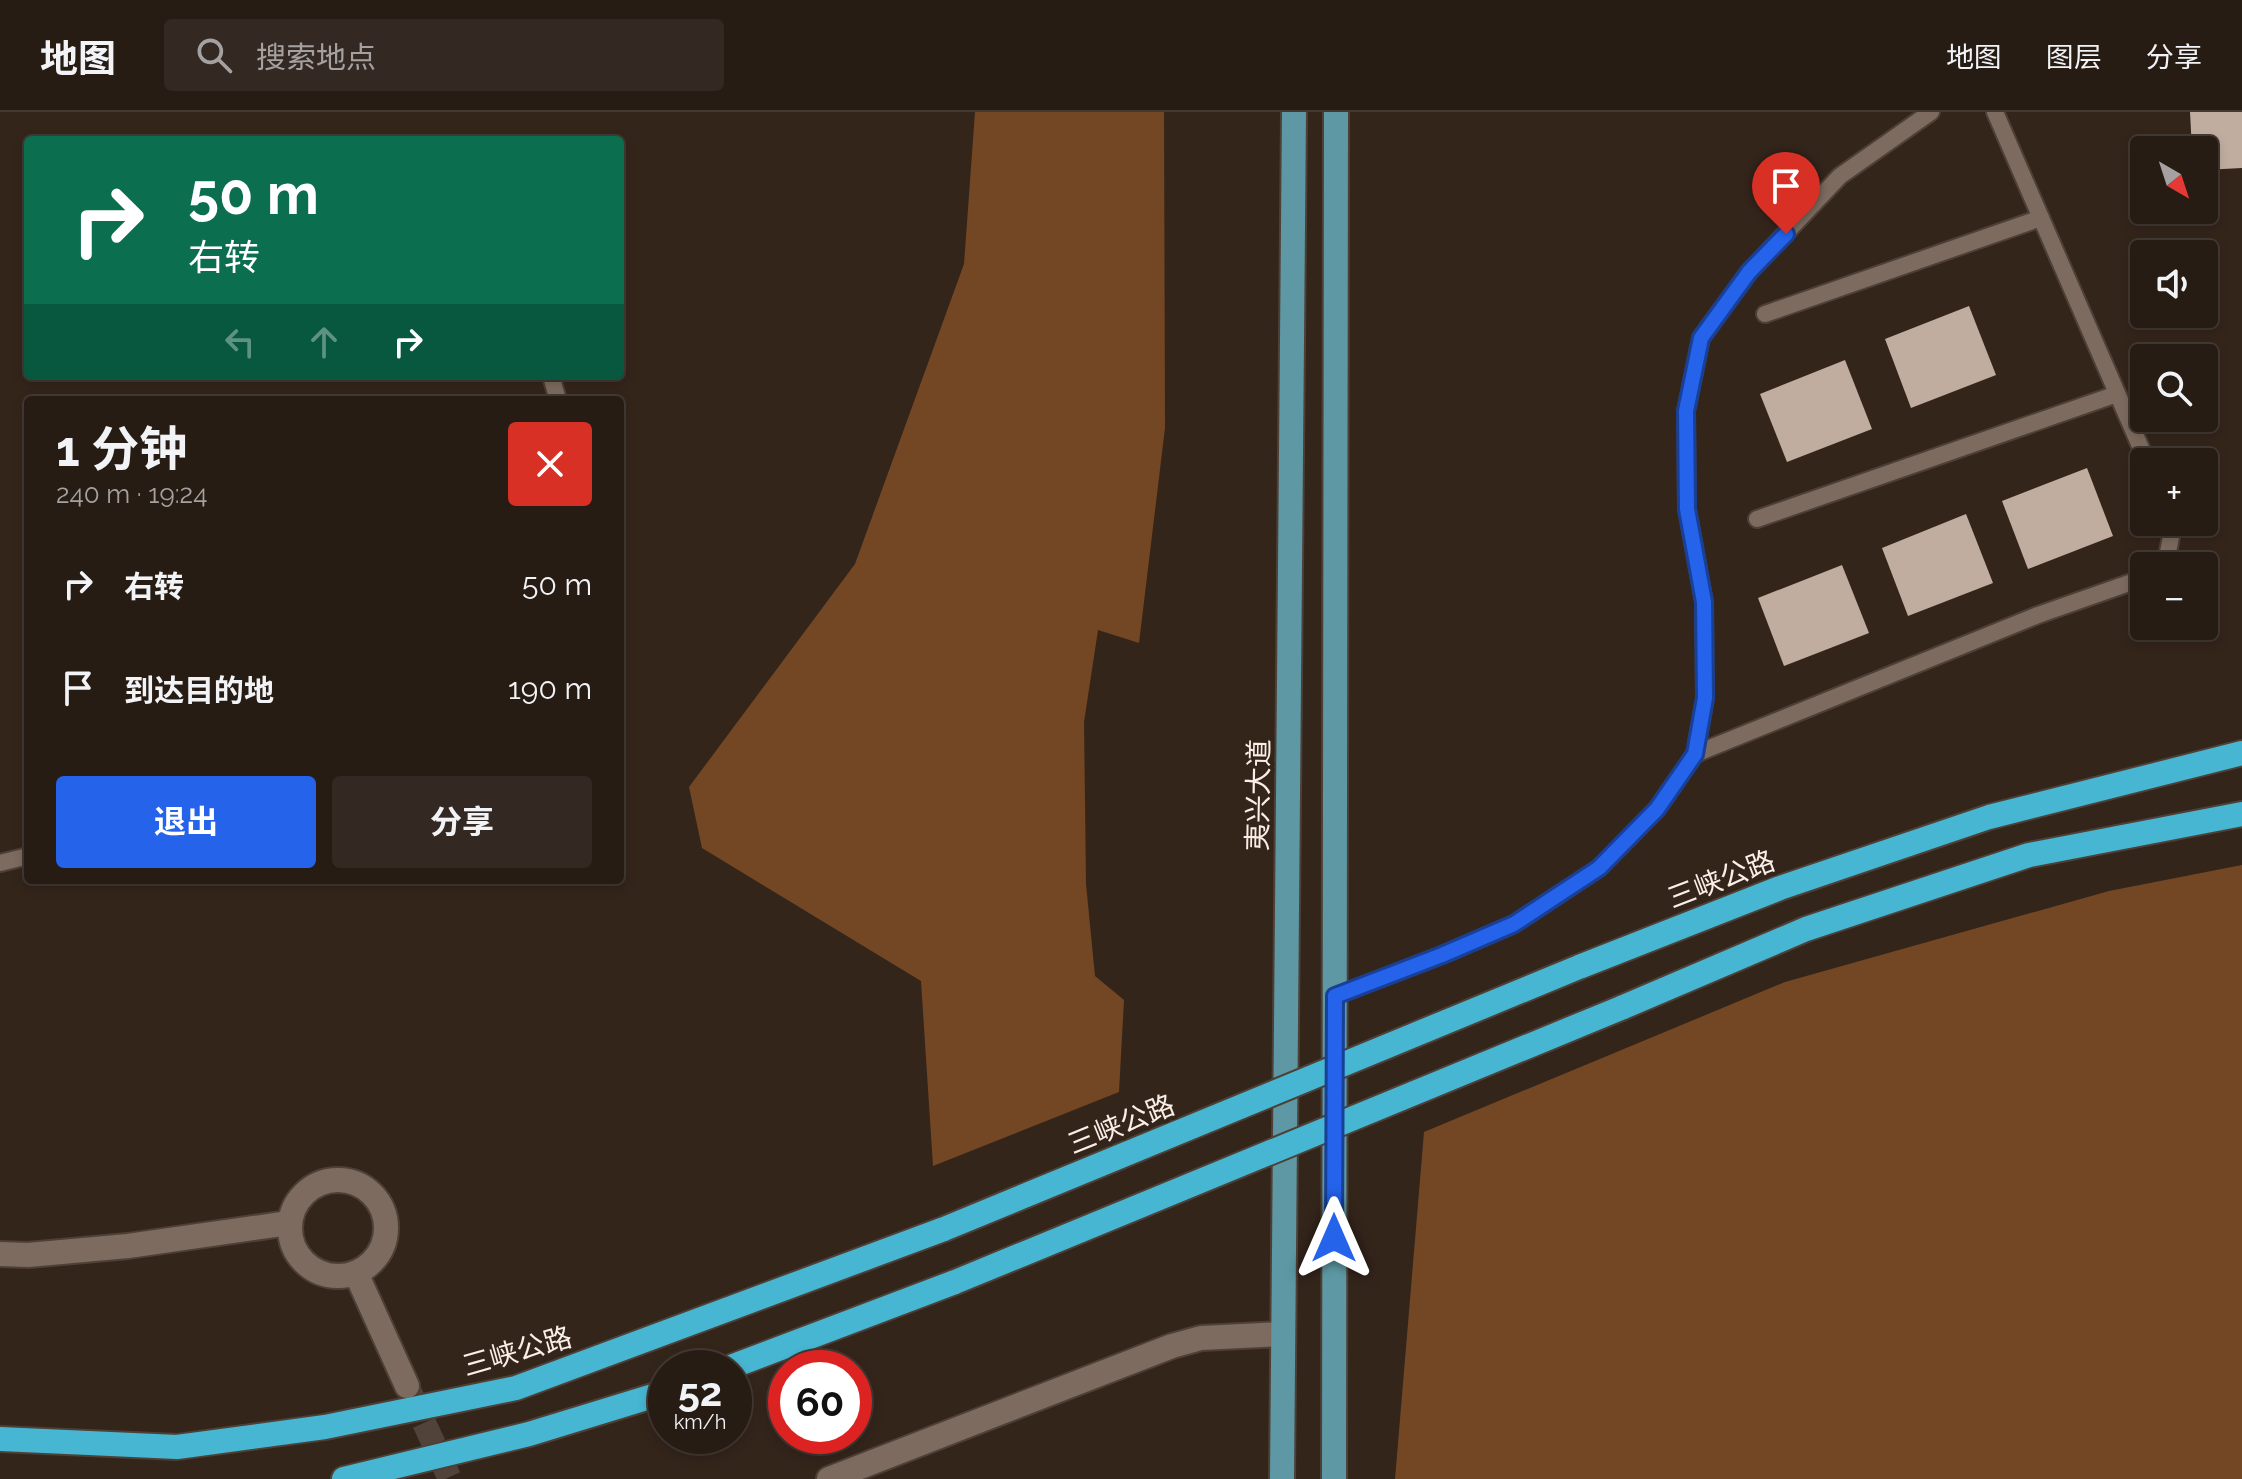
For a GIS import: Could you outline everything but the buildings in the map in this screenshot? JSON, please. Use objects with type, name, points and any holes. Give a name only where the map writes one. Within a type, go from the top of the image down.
[{"type":"highway","name":"三峡公路","points":[[0,1439],[177,1447],[325,1427],[516,1388],[944,1229],[1579,967],[1780,888],[1989,817],[2242,753]]},
{"type":"highway","points":[[752,1359],[955,1282],[1806,929],[2029,855],[2242,814]]},
{"type":"highway","points":[[344,1479],[529,1434],[648,1398]]},
{"type":"main road","name":"夷兴大道","points":[[1282,1479],[1294,112]]},
{"type":"main road","points":[[1334,1479],[1336,112]]},
{"type":"street","points":[[333,1179],[349,1180],[363,1186],[383,1209],[385,1239],[370,1265],[356,1273],[340,1276],[323,1274],[308,1267],[297,1255],[290,1240],[289,1223],[294,1207],[303,1193],[317,1184],[333,1179]]},
{"type":"street","points":[[0,1254],[28,1255],[128,1246],[289,1223]]},
{"type":"street","points":[[356,1273],[407,1386]]},
{"type":"street","points":[[829,1479],[1172,1346],[1201,1338],[1283,1334]]},
{"type":"lane","points":[[1335,996],[1514,924],[1599,868],[1657,809],[1695,754],[1705,698],[1704,602],[1687,509],[1686,411],[1701,338],[1749,272],[1840,176],[1931,112]]},
{"type":"lane","points":[[1995,112],[2141,448]]},
{"type":"lane","points":[[1765,314],[2041,218]]},
{"type":"lane","points":[[1757,519],[2117,394]]},
{"type":"lane","points":[[1695,754],[2038,615],[2130,583]]},
{"type":"lane","points":[[0,863],[24,857]]},
{"type":"shaded area","points":[[975,112],[1164,112],[1165,428],[1139,643],[1098,630],[1084,722],[1086,884],[1095,976],[1124,1000],[1119,1092],[933,1166],[921,981],[702,848],[689,787],[855,564],[964,264]]},
{"type":"shaded area","points":[[2242,865],[2242,1479],[1395,1479],[1424,1132],[1785,982],[2109,891]]},
{"type":"tunnel","points":[[409,1390],[450,1479]]},
{"type":"route","points":[[1334,1238],[1335,996],[1514,924],[1599,868],[1657,809],[1695,754],[1705,698],[1704,602],[1687,509],[1686,411],[1701,338],[1749,272],[1786,234]]}]
